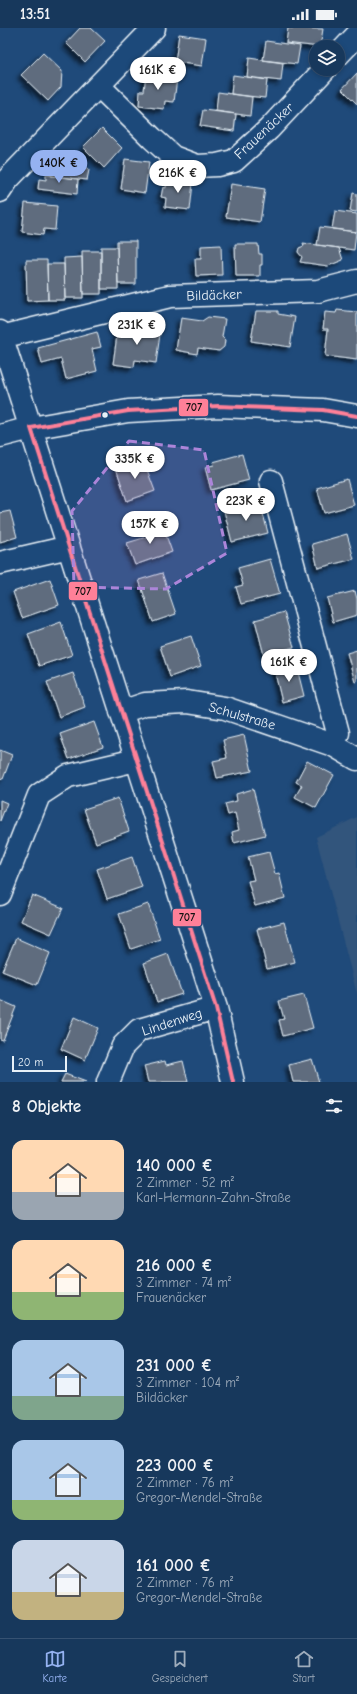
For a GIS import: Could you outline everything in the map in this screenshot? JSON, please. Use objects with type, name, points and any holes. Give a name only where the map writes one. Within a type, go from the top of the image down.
[{"type":"street","points":[[0,191],[8,179],[154,28]]},
{"type":"street","points":[[345,48],[357,35]]},
{"type":"street","name":"Frauenäcker","points":[[99,86],[173,157],[197,166],[217,165],[234,161],[269,129],[318,76]]},
{"type":"street","name":"Bildäcker","points":[[1,335],[170,296],[318,291],[357,280]]},
{"type":"street","points":[[1,335],[216,1008],[233,1082]]},
{"type":"street","points":[[0,436],[31,428],[128,411],[218,406],[323,410],[357,416]]},
{"type":"street","points":[[271,481],[338,733],[333,745]]},
{"type":"street","points":[[0,564],[69,547]]},
{"type":"street","name":"Schulstraße","points":[[121,712],[145,704],[187,702],[225,708],[333,745],[357,759]]},
{"type":"street","points":[[0,894],[39,795],[68,776],[136,760]]},
{"type":"street","name":"Lindenweg","points":[[108,1082],[123,1046],[139,1030],[216,1008]]},
{"type":"highlighted area","points":[[129,441],[204,450],[227,553],[166,589],[74,587],[72,511]]},
{"type":"shaded area","points":[[357,817],[357,994],[316,837]]},
{"type":"building","points":[[80,28],[91,28],[105,41],[85,62],[66,43]]},
{"type":"building","points":[[288,28],[323,29],[321,40],[309,40],[309,46],[286,43]]},
{"type":"building","points":[[179,34],[206,38],[202,66],[175,62]]},
{"type":"building","points":[[266,41],[300,46],[297,64],[263,60]]},
{"type":"building","points":[[43,53],[62,71],[61,87],[48,101],[21,75]]},
{"type":"building","points":[[249,58],[283,63],[281,81],[247,77]]},
{"type":"building","points":[[357,73],[357,104],[342,89]]},
{"type":"building","points":[[146,74],[177,78],[174,102],[165,101],[164,109],[139,106],[140,91],[144,91]]},
{"type":"building","points":[[233,75],[267,80],[265,98],[231,94]]},
{"type":"building","points":[[218,92],[252,97],[250,116],[216,111]]},
{"type":"building","points":[[203,110],[236,114],[234,131],[200,126]]},
{"type":"building","points":[[102,128],[122,148],[104,168],[83,147]]},
{"type":"building","points":[[125,159],[149,162],[145,193],[121,189]]},
{"type":"building","points":[[58,160],[82,164],[89,170],[87,180],[51,176],[52,167],[57,167]]},
{"type":"building","points":[[46,175],[78,179],[77,194],[38,189],[39,179],[46,180]]},
{"type":"building","points":[[180,178],[190,179],[189,183],[193,183],[190,210],[165,207],[166,198],[161,197],[163,187],[166,188],[167,181],[179,182]]},
{"type":"building","points":[[231,184],[265,189],[260,222],[226,217]]},
{"type":"building","points":[[353,193],[357,194],[357,212],[350,211]]},
{"type":"building","points":[[25,203],[57,206],[55,230],[44,229],[43,235],[22,232]]},
{"type":"building","points":[[335,211],[357,214],[357,232],[332,229]]},
{"type":"building","points":[[320,227],[356,232],[354,250],[317,245]]},
{"type":"building","points":[[117,241],[136,241],[136,284],[118,284]]},
{"type":"building","points":[[303,243],[339,248],[343,260],[328,266],[300,262],[302,257],[298,252],[299,248],[304,246]]},
{"type":"building","points":[[235,244],[258,244],[259,254],[262,254],[260,276],[236,276]]},
{"type":"building","points":[[221,245],[222,275],[196,276],[195,259],[201,259],[201,246]]},
{"type":"building","points":[[101,247],[117,247],[118,289],[101,289]]},
{"type":"building","points":[[82,251],[101,251],[101,294],[83,294]]},
{"type":"building","points":[[82,257],[83,298],[65,298],[64,258]]},
{"type":"building","points":[[26,260],[47,260],[48,300],[27,301]]},
{"type":"building","points":[[47,264],[64,264],[65,300],[48,300]]},
{"type":"building","points":[[337,310],[357,312],[357,360],[325,356],[328,329],[323,329],[325,312],[336,313]]},
{"type":"building","points":[[256,311],[278,311],[278,314],[295,317],[290,347],[251,341]]},
{"type":"building","points":[[208,317],[225,319],[222,337],[225,340],[224,347],[219,351],[198,348],[197,354],[176,350],[181,318],[202,321]]},
{"type":"building","points":[[144,325],[161,327],[156,363],[135,360],[134,367],[113,364],[118,328],[143,331]]},
{"type":"building","points":[[97,332],[101,347],[92,349],[97,371],[66,379],[61,359],[42,364],[38,348]]},
{"type":"building","points":[[242,454],[249,480],[211,490],[205,467],[214,465],[213,462]]},
{"type":"building","points":[[143,459],[155,491],[127,501],[116,468]]},
{"type":"building","points":[[347,479],[354,505],[324,513],[317,488]]},
{"type":"building","points":[[260,502],[268,533],[232,542],[224,511]]},
{"type":"building","points":[[10,511],[17,537],[0,542],[0,513]]},
{"type":"building","points":[[161,521],[172,552],[135,565],[127,543],[150,536],[147,526]]},
{"type":"building","points":[[347,534],[354,559],[318,568],[312,544]]},
{"type":"building","points":[[270,559],[280,594],[241,604],[236,587],[243,585],[238,568]]},
{"type":"building","points":[[162,573],[176,614],[153,622],[139,580]]},
{"type":"building","points":[[50,579],[59,605],[22,618],[13,592]]},
{"type":"building","points":[[355,591],[357,599],[357,615],[333,622],[327,598]]},
{"type":"building","points":[[284,612],[294,647],[264,655],[255,620]]},
{"type":"building","points":[[61,622],[72,655],[39,666],[28,634]]},
{"type":"building","points":[[191,636],[201,666],[170,677],[160,646]]},
{"type":"building","points":[[357,650],[357,681],[355,682],[347,653]]},
{"type":"building","points":[[296,664],[304,696],[282,702],[274,669]]},
{"type":"building","points":[[73,673],[85,707],[59,717],[47,682]]},
{"type":"building","points":[[94,722],[103,747],[69,759],[60,734]]},
{"type":"building","points":[[244,735],[252,771],[217,778],[213,761],[227,758],[223,740]]},
{"type":"building","points":[[0,750],[12,755],[3,779],[0,778]]},
{"type":"building","points":[[307,761],[334,775],[316,808],[295,797],[302,785],[296,782]]},
{"type":"building","points":[[253,789],[265,835],[234,843],[232,832],[239,830],[235,813],[228,815],[225,804],[237,801],[236,794]]},
{"type":"building","points":[[118,798],[129,831],[96,843],[84,809]]},
{"type":"building","points":[[0,800],[7,803],[0,821]]},
{"type":"building","points":[[269,852],[275,874],[279,873],[285,898],[255,906],[248,881],[254,880],[248,857]]},
{"type":"building","points":[[132,857],[142,887],[107,899],[97,869]]},
{"type":"building","points":[[32,895],[63,908],[51,934],[21,921]]},
{"type":"building","points":[[148,904],[160,939],[131,949],[119,914]]},
{"type":"building","points":[[284,922],[295,962],[267,969],[257,929]]},
{"type":"building","points":[[16,938],[50,953],[37,985],[2,971]]},
{"type":"building","points":[[168,954],[182,994],[157,1002],[144,963]]},
{"type":"building","points":[[304,995],[313,1028],[283,1036],[279,1020],[284,1019],[279,1001]]},
{"type":"building","points":[[0,1000],[16,1007],[3,1040],[0,1039]]},
{"type":"building","points":[[74,1017],[98,1028],[85,1060],[61,1049]]},
{"type":"building","points":[[312,1059],[319,1082],[293,1082],[289,1065]]},
{"type":"building","points":[[165,1061],[166,1065],[183,1061],[188,1082],[148,1082],[144,1066]]},
{"type":"building","points":[[65,1074],[86,1082],[61,1082]]},
{"type":"transit line","name":"707","points":[[31,428],[128,411],[218,406],[323,410],[357,416]]},
{"type":"transit line","name":"707","points":[[31,428],[216,1008],[233,1082]]}]
